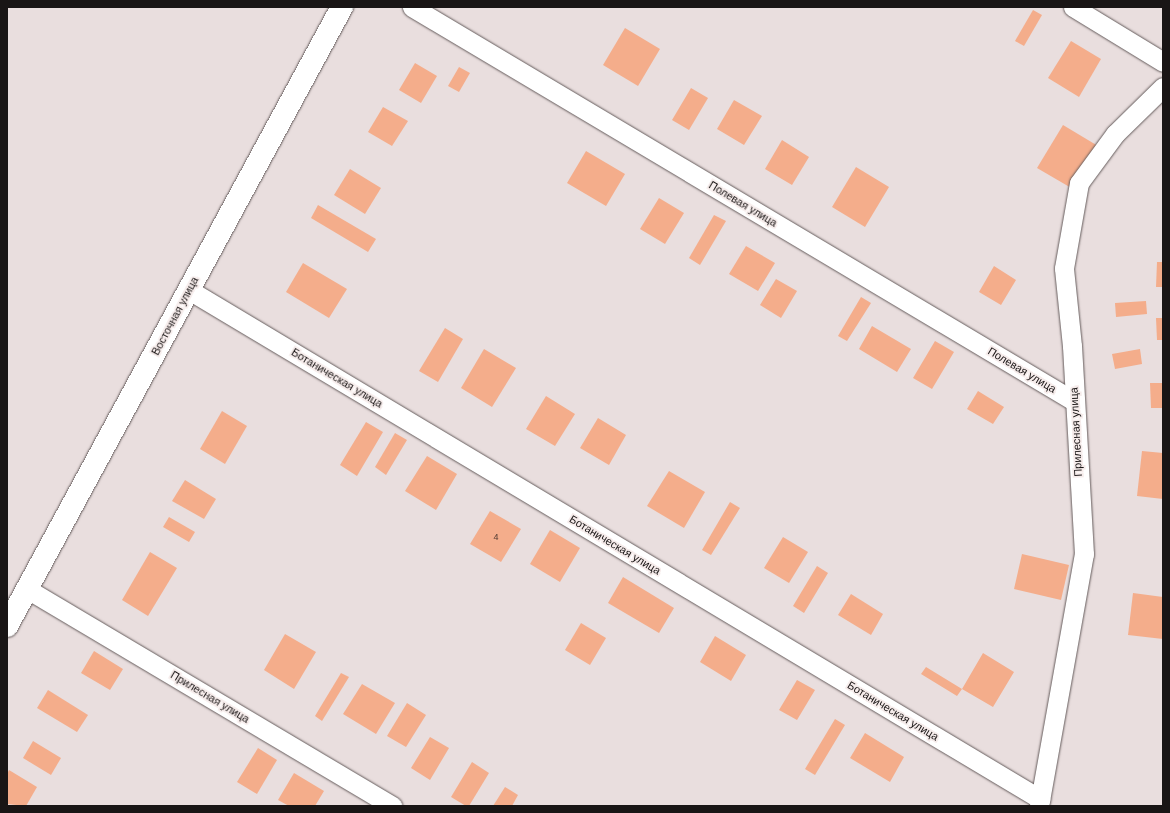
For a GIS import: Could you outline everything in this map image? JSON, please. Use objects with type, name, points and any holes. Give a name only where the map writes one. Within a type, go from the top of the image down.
[{"type":"street","name":"Восточная улица","points":[[7,626],[342,7]]},
{"type":"street","name":"Полевая улица","points":[[412,7],[1074,401]]},
{"type":"street","points":[[1073,7],[1163,62]]},
{"type":"street","name":"Прилесная улица","points":[[1040,803],[1084,554],[1072,346],[1064,268],[1079,184],[1115,134],[1163,87]]},
{"type":"street","name":"Ботаническая улица","points":[[189,290],[1040,803]]},
{"type":"street","name":"Прилесная улица","points":[[27,589],[393,806]]},
{"type":"building","points":[[1033,10],[1042,15],[1024,46],[1015,41]]},
{"type":"building","points":[[625,28],[660,49],[638,86],[603,65]]},
{"type":"building","points":[[1071,41],[1101,59],[1079,97],[1048,78]]},
{"type":"building","points":[[415,63],[437,76],[421,103],[399,90]]},
{"type":"building","points":[[459,67],[470,73],[459,92],[448,86]]},
{"type":"building","points":[[691,88],[708,98],[689,130],[672,120]]},
{"type":"building","points":[[734,100],[762,116],[744,145],[717,129]]},
{"type":"building","points":[[383,107],[408,121],[392,146],[368,132]]},
{"type":"building","points":[[1063,125],[1098,146],[1073,189],[1037,168]]},
{"type":"building","points":[[782,140],[809,157],[792,185],[765,169]]},
{"type":"building","points":[[586,151],[625,174],[606,206],[567,183]]},
{"type":"building","points":[[856,167],[889,187],[865,227],[832,207]]},
{"type":"building","points":[[350,169],[381,188],[365,214],[334,195]]},
{"type":"building","points":[[659,198],[684,213],[665,244],[640,229]]},
{"type":"building","points":[[318,205],[376,239],[368,252],[311,218]]},
{"type":"building","points":[[714,215],[726,221],[700,265],[689,258]]},
{"type":"building","points":[[746,246],[775,263],[758,291],[729,274]]},
{"type":"building","points":[[1157,262],[1163,262],[1163,287],[1156,287]]},
{"type":"building","points":[[303,263],[347,289],[329,318],[286,292]]},
{"type":"building","points":[[994,266],[1016,280],[1001,305],[979,292]]},
{"type":"building","points":[[776,279],[797,291],[781,318],[760,305]]},
{"type":"building","points":[[861,297],[871,303],[847,341],[838,336]]},
{"type":"building","points":[[1146,301],[1147,314],[1116,317],[1115,303]]},
{"type":"building","points":[[1156,318],[1163,318],[1163,340],[1157,340]]},
{"type":"building","points":[[872,326],[911,349],[897,372],[859,349]]},
{"type":"building","points":[[445,328],[463,339],[438,382],[419,371]]},
{"type":"building","points":[[935,341],[954,352],[932,389],[913,378]]},
{"type":"building","points":[[484,349],[516,368],[492,407],[461,388]]},
{"type":"building","points":[[1140,349],[1142,364],[1115,369],[1112,354]]},
{"type":"building","points":[[1150,383],[1163,383],[1163,408],[1151,408]]},
{"type":"building","points":[[978,391],[1004,407],[993,424],[967,409]]},
{"type":"building","points":[[546,396],[575,414],[555,446],[526,429]]},
{"type":"building","points":[[222,411],[247,426],[225,464],[200,449]]},
{"type":"building","points":[[598,418],[626,435],[609,465],[580,448]]},
{"type":"building","points":[[366,422],[383,432],[357,476],[340,465]]},
{"type":"building","points":[[395,433],[407,440],[386,475],[375,467]]},
{"type":"building","points":[[1142,451],[1163,453],[1163,499],[1137,496]]},
{"type":"building","points":[[427,456],[457,474],[436,510],[405,491]]},
{"type":"building","points":[[669,471],[705,492],[684,528],[647,506]]},
{"type":"building","points":[[185,480],[216,499],[204,519],[172,501]]},
{"type":"building","points":[[730,502],[740,508],[711,555],[702,550]]},
{"type":"building","points":[[490,511],[521,529],[501,562],[470,544]]},
{"type":"building","points":[[169,517],[195,532],[189,542],[163,527]]},
{"type":"building","points":[[550,530],[580,548],[560,582],[530,564]]},
{"type":"building","points":[[783,537],[808,552],[789,583],[764,568]]},
{"type":"building","points":[[150,552],[177,568],[148,616],[122,600]]},
{"type":"building","points":[[1022,554],[1069,565],[1061,600],[1014,589]]},
{"type":"building","points":[[817,566],[828,573],[804,613],[793,606]]},
{"type":"building","points":[[623,577],[674,608],[659,633],[608,603]]},
{"type":"building","points":[[1133,593],[1163,597],[1163,639],[1128,635]]},
{"type":"building","points":[[851,594],[883,614],[871,635],[838,615]]},
{"type":"building","points":[[581,623],[606,638],[590,665],[565,650]]},
{"type":"building","points":[[285,634],[316,652],[294,689],[264,670]]},
{"type":"building","points":[[715,636],[746,655],[731,681],[700,662]]},
{"type":"building","points":[[94,651],[123,669],[110,690],[81,673]]},
{"type":"building","points":[[983,653],[1014,672],[993,707],[962,689]]},
{"type":"building","points":[[926,667],[962,689],[957,696],[921,674]]},
{"type":"building","points":[[341,673],[349,677],[322,721],[315,716]]},
{"type":"building","points":[[797,680],[815,690],[797,720],[779,710]]},
{"type":"building","points":[[362,684],[395,703],[376,734],[343,714]]},
{"type":"building","points":[[48,690],[88,715],[77,732],[37,708]]},
{"type":"building","points":[[407,703],[426,715],[406,747],[387,736]]},
{"type":"building","points":[[835,719],[845,725],[815,775],[805,769]]},
{"type":"building","points":[[865,733],[904,757],[890,782],[850,758]]},
{"type":"building","points":[[430,737],[449,748],[430,780],[411,768]]},
{"type":"building","points":[[33,741],[61,758],[51,775],[23,758]]},
{"type":"building","points":[[258,748],[277,760],[257,794],[237,782]]},
{"type":"building","points":[[472,762],[489,773],[469,806],[466,806],[451,797]]},
{"type":"building","points":[[9,770],[37,787],[26,806],[7,804],[7,774]]},
{"type":"building","points":[[294,773],[324,791],[315,806],[289,806],[278,800]]},
{"type":"building","points":[[505,787],[518,795],[512,806],[493,806]]}]
